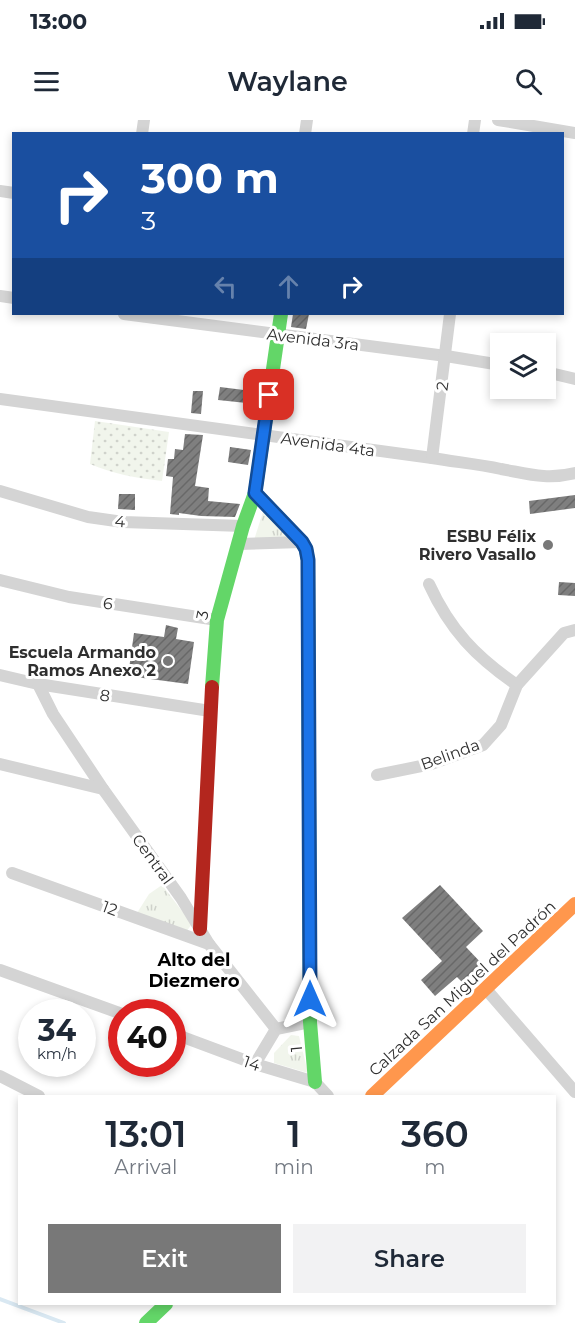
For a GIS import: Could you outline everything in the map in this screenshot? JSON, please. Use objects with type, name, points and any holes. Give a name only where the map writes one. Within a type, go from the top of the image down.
[{"type":"street","points":[[498,120],[575,133]]},
{"type":"street","name":"Avenida 3ra","points":[[131,315],[490,363]]},
{"type":"street","name":"3","points":[[200,929],[210,711],[217,621],[243,526],[255,493],[281,315]]},
{"type":"street","name":"2","points":[[432,458],[450,315]]},
{"type":"street","points":[[556,374],[575,379]]},
{"type":"street","name":"Avenida 4ta","points":[[0,399],[432,458],[549,478],[575,473]]},
{"type":"street","name":"4","points":[[0,491],[88,517],[123,522],[243,526]]},
{"type":"street","points":[[255,493],[302,542]]},
{"type":"street","points":[[238,544],[302,542]]},
{"type":"street","name":"1","points":[[302,542],[308,560],[310,1022],[315,1082]]},
{"type":"street","name":"6","points":[[0,580],[69,597],[217,621]]},
{"type":"street","points":[[429,584],[439,607],[459,635],[477,655],[517,686]]},
{"type":"street","name":"Belinda","points":[[376,776],[431,764],[483,745],[501,725],[517,686],[564,633],[575,630]]},
{"type":"street","name":"8","points":[[0,675],[38,684],[210,711]]},
{"type":"street","name":"Central","points":[[38,684],[53,714],[181,898],[209,944],[276,1029]]},
{"type":"street","points":[[0,764],[103,789]]},
{"type":"street","name":"12","points":[[12,873],[209,944]]},
{"type":"street","name":"Calzada San Miguel del Padrón","points":[[373,1095],[575,904]]},
{"type":"street","points":[[0,970],[108,1009]]},
{"type":"street","points":[[485,988],[575,1092]]},
{"type":"street","points":[[255,1064],[276,1029],[310,1022]]},
{"type":"street","name":"14","points":[[186,1038],[255,1064],[315,1082]]},
{"type":"street","points":[[0,1076],[37,1095]]},
{"type":"street","points":[[315,1082],[327,1095]]},
{"type":"street","points":[[146,1323],[165,1305]]},
{"type":"green space","points":[[95,421],[169,432],[162,481],[125,475],[90,464]]},
{"type":"green space","points":[[263,512],[288,538],[254,540]]},
{"type":"green space","points":[[162,885],[192,924],[186,932],[137,913],[149,894]]},
{"type":"green space","points":[[291,1035],[299,1036],[308,1073],[274,1063],[274,1053]]},
{"type":"building","points":[[293,315],[309,315],[306,329],[291,327]]},
{"type":"building","points":[[220,387],[259,392],[257,404],[218,400]]},
{"type":"building","points":[[193,391],[203,391],[201,414],[191,413]]},
{"type":"building","points":[[185,434],[203,435],[195,486],[209,488],[208,501],[240,504],[235,517],[170,514],[173,477],[166,476],[168,459],[174,459],[175,449],[183,450]]},
{"type":"building","points":[[230,447],[251,450],[248,465],[228,462]]},
{"type":"building","points":[[119,494],[135,494],[135,510],[118,509]]},
{"type":"building","points":[[575,495],[575,508],[530,514],[529,501]]},
{"type":"building","points":[[559,582],[575,583],[575,596],[558,595]]},
{"type":"building","points":[[166,625],[178,628],[176,639],[194,642],[188,684],[128,676],[134,633],[164,637]]},
{"type":"building","points":[[440,885],[483,931],[466,947],[484,966],[464,984],[457,977],[435,996],[421,980],[442,961],[402,918]]},
{"type":"waterway","points":[[0,1299],[64,1323]]},
{"type":"traffic: fast","points":[[212,687],[217,620],[243,526],[255,493],[281,315]]},
{"type":"traffic: fast","points":[[255,493],[302,542],[308,560],[310,1022],[315,1082]]},
{"type":"traffic: fast","points":[[146,1323],[165,1305]]},
{"type":"traffic: slow","points":[[373,1095],[575,904]]},
{"type":"traffic: jam","points":[[200,929],[212,687]]},
{"type":"place","name":"ESBU Félix Rivero Vasallo","points":[[548,545]]},
{"type":"place","name":"Escuela Armando Ramos Anexo 2","points":[[168,661]]},
{"type":"district","name":"Alto del Diezmero","points":[[194,970]]},
{"type":"route","points":[[269,395],[255,493],[302,542],[308,560],[310,999]]}]
